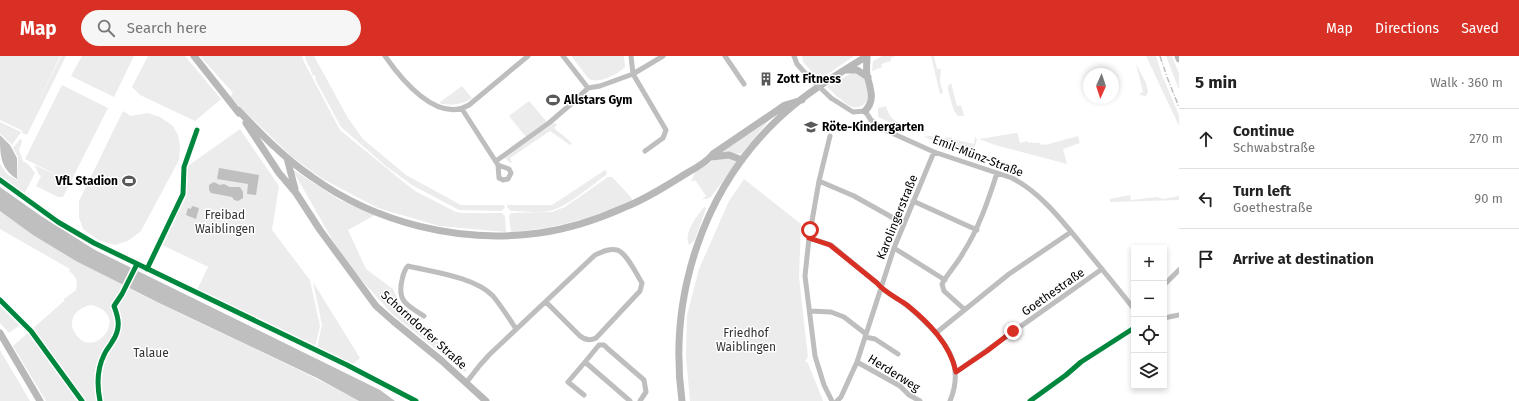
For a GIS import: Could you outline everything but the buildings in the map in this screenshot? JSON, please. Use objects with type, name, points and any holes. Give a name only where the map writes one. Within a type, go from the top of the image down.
[{"type":"main road","name":"Schorndorfer Straße","points":[[194,56],[238,110],[279,173],[296,193],[320,230],[376,306],[486,401]]},
{"type":"main road","points":[[682,401],[679,355],[680,325],[685,288],[695,253],[712,207],[742,160],[767,130],[802,100],[857,60],[867,56],[868,76],[872,97],[871,102],[865,111]]},
{"type":"main road","points":[[845,70],[857,70],[868,76]]},
{"type":"main road","points":[[287,158],[312,177],[342,196],[372,211],[401,221],[419,226],[471,234],[508,236],[539,233],[600,218],[639,202],[710,158],[713,154],[785,105],[802,100]]},
{"type":"main road","name":"Schorndorfer Straße","points":[[238,110],[287,158],[291,179],[296,193]]},
{"type":"main road","points":[[710,158],[729,155],[742,160]]},
{"type":"main road","points":[[0,333],[40,401]]},
{"type":"street","points":[[385,56],[415,91],[430,104],[446,109],[462,109],[469,105],[528,56]]},
{"type":"street","points":[[563,56],[588,88]]},
{"type":"street","points":[[631,56],[633,74],[666,130],[663,138],[646,151]]},
{"type":"street","points":[[462,109],[497,163],[550,122],[588,88],[600,86],[633,74],[663,56]]},
{"type":"street","points":[[725,56],[744,84]]},
{"type":"street","points":[[794,56],[797,64],[831,98],[853,112],[865,111]]},
{"type":"street","name":"Emil-Münz-Straße","points":[[865,111],[871,120],[882,129],[934,152],[997,173],[1023,184],[1049,207],[1131,305]]},
{"type":"street","points":[[830,136],[819,181],[809,238],[805,276],[816,362],[824,385],[832,401]]},
{"type":"street","name":"Karolingerstraße","points":[[837,401],[841,397],[857,362],[880,287],[894,248],[934,152]]},
{"type":"street","points":[[964,309],[942,288],[942,284],[963,254],[977,230],[997,173]]},
{"type":"street","points":[[819,181],[854,196],[904,224]]},
{"type":"street","points":[[913,201],[977,230]]},
{"type":"street","points":[[936,333],[1008,274],[1071,232]]},
{"type":"street","points":[[809,238],[830,245],[880,287],[907,306],[936,333],[951,354],[956,372],[955,383],[950,401]]},
{"type":"street","points":[[894,248],[945,280]]},
{"type":"street","points":[[466,383],[480,365],[516,329],[546,302],[590,258],[595,255],[607,250],[617,250],[623,254],[642,283],[640,291],[596,338],[590,340],[584,339],[580,336],[546,302]]},
{"type":"street","points":[[424,316],[404,302],[400,295],[405,269],[408,266],[468,281],[483,288],[492,295],[516,329]]},
{"type":"street","name":"Goethestraße","points":[[956,372],[960,371],[1013,331],[1102,269]]},
{"type":"street","points":[[1167,282],[1179,270]]},
{"type":"street","points":[[810,311],[831,312],[844,317],[865,335],[875,339],[898,354]]},
{"type":"street","points":[[1167,317],[1179,315]]},
{"type":"street","points":[[1030,401],[1066,375],[1081,362],[1131,330]]},
{"type":"street","points":[[584,395],[568,382],[599,345],[604,345],[644,380],[646,392],[640,401]]},
{"type":"street","points":[[585,362],[630,401]]},
{"type":"street","name":"Herderweg","points":[[857,362],[900,386],[909,395],[920,401]]},
{"type":"green space","points":[[0,56],[60,56],[35,109],[61,56],[66,56],[27,135],[22,133],[23,131],[0,120]]},
{"type":"green space","points":[[82,56],[134,56],[114,97],[71,76]]},
{"type":"green space","points":[[148,56],[185,56],[221,99],[195,121],[140,95],[132,87]]},
{"type":"green space","points":[[200,56],[302,56],[340,130],[415,191],[456,212],[502,213],[505,216],[506,232],[439,226],[378,208],[321,178],[291,156],[230,97],[233,93]]},
{"type":"green space","points":[[305,56],[314,56],[348,118],[363,139],[406,175],[461,205],[504,205],[505,208],[501,211],[459,210],[412,185],[387,167],[341,127],[315,79],[315,75],[313,76]]},
{"type":"green space","points":[[624,56],[625,67],[608,78],[603,80],[593,80],[589,79],[572,57]]},
{"type":"green space","points":[[802,56],[854,56],[819,80],[803,62]]},
{"type":"green space","points":[[882,56],[895,56],[891,58],[891,61],[881,64],[882,67],[872,71],[873,61]]},
{"type":"green space","points":[[931,56],[934,56],[937,69],[941,69],[940,81],[943,93],[940,94]]},
{"type":"green space","points":[[1146,56],[1156,56],[1162,75],[1179,115],[1179,126]]},
{"type":"green space","points":[[1166,56],[1172,56],[1179,73],[1179,90]]},
{"type":"green space","points":[[1136,64],[1146,83],[1148,92],[1146,96],[1140,95],[1140,93],[1143,92]]},
{"type":"green space","points":[[852,73],[857,73],[865,79],[868,99],[862,106],[859,107],[850,106],[827,87]]},
{"type":"green space","points":[[951,83],[957,106],[961,105],[964,116],[958,116],[954,111],[948,90],[948,86]]},
{"type":"green space","points":[[62,85],[108,108],[63,197],[58,197],[36,186],[41,176],[38,174],[34,165],[59,176],[25,159]]},
{"type":"green space","points":[[462,86],[472,98],[457,104],[441,104],[440,102]]},
{"type":"green space","points":[[529,101],[547,122],[526,137],[509,116]]},
{"type":"green space","points":[[886,106],[893,119],[901,124],[915,128],[919,132],[911,132],[878,117],[878,108]]},
{"type":"green space","name":"VfL Stadion","points":[[123,111],[131,116],[148,113],[160,117],[173,126],[178,135],[180,146],[179,160],[141,231],[128,241],[115,245],[98,240],[83,229],[79,217],[79,201]]},
{"type":"green space","points":[[771,118],[741,154],[720,152]]},
{"type":"green space","points":[[0,122],[21,132],[12,145],[0,133]]},
{"type":"green space","points":[[554,123],[557,125],[554,128],[572,143],[570,145],[550,131],[510,158],[512,162],[510,163],[505,158]]},
{"type":"green space","name":"Freibad Waiblingen","points":[[240,129],[279,186],[272,230],[310,280],[320,326],[315,347],[197,290],[208,267],[240,282],[162,245],[183,201],[186,181],[185,168]]},
{"type":"green space","points":[[1016,133],[1018,134],[1020,143],[1028,141],[1028,143],[1032,142],[1045,145],[1078,136],[1080,143],[1063,149],[1067,164],[995,145],[979,139]]},
{"type":"green space","points":[[929,136],[945,138],[952,137],[952,139],[974,144],[975,137],[977,139],[972,155],[924,137]]},
{"type":"green space","points":[[21,138],[22,142],[19,150],[23,161],[29,165],[35,173],[21,200],[0,185],[0,164],[8,175],[17,180],[18,157],[13,148]]},
{"type":"green space","points":[[726,157],[737,162],[711,197],[702,199],[706,196],[695,180],[691,182],[695,172],[714,160]]},
{"type":"green space","points":[[292,169],[338,199],[375,215],[348,230],[366,269],[393,289],[401,306],[467,370],[465,372],[392,314],[350,267],[333,241]]},
{"type":"green space","points":[[605,170],[607,172],[606,175],[571,201],[556,209],[540,212],[511,211],[507,207],[507,205],[552,205]]},
{"type":"green space","points":[[608,177],[612,177],[630,196],[632,199],[631,202],[572,222],[543,228],[511,232],[509,216],[511,213],[552,212],[565,207]]},
{"type":"green space","name":"Friedhof Waiblingen","points":[[744,179],[801,224],[799,277],[808,357],[805,361],[808,363],[823,401],[690,401],[686,357],[687,315],[699,269],[729,201]]},
{"type":"green space","points":[[1130,195],[1131,200],[1157,197],[1163,199],[1179,196],[1179,200],[1110,202],[1110,199]]},
{"type":"green space","points":[[704,207],[706,208],[695,240],[689,245],[689,230]]},
{"type":"green space","name":"Talaue","points":[[0,211],[42,239],[131,289],[176,312],[314,377],[359,401],[46,401],[13,346],[64,301],[64,299],[76,290],[77,281],[69,271],[70,269],[0,229]],"holes":[[[91,305],[103,310],[109,317],[109,326],[106,334],[99,340],[91,343],[83,341],[75,333],[73,328],[72,323],[75,314],[82,308]]]},
{"type":"green space","points":[[313,282],[360,358],[352,365],[317,348],[322,325]]},
{"type":"green space","points":[[0,303],[20,325],[9,333],[0,323]]},
{"type":"green space","points":[[0,350],[30,401],[0,401]]},
{"type":"shaded area","points":[[0,135],[10,145],[17,158],[17,179],[11,175],[4,166],[0,149]]},
{"type":"shaded area","points":[[219,168],[259,175],[256,195],[247,194],[248,184],[217,179]]},
{"type":"shaded area","points":[[214,182],[230,187],[240,187],[243,192],[243,198],[238,201],[234,200],[232,197],[211,193],[209,190],[209,185]]},
{"type":"shaded area","points":[[0,187],[41,216],[95,250],[380,390],[395,401],[359,401],[317,378],[157,302],[76,261],[33,235],[0,211]]},
{"type":"shaded area","points":[[192,206],[199,208],[196,219],[186,215],[188,208],[191,209]]},
{"type":"railway","points":[[1160,56],[1179,107]]},
{"type":"cycle path","points":[[147,269],[183,194],[184,167],[197,130]]},
{"type":"cycle path","points":[[0,180],[58,222],[94,243],[347,365],[416,401]]},
{"type":"cycle path","points":[[100,401],[98,389],[100,366],[105,353],[117,333],[118,328],[118,320],[114,306],[122,294],[137,264]]},
{"type":"cycle path","points":[[0,300],[31,331],[82,401]]},
{"type":"cycle path","points":[[1030,401],[1066,375],[1081,362],[1131,330]]},
{"type":"place","name":"Zott Fitness","points":[[766,79]]},
{"type":"place","name":"Allstars Gym","points":[[553,100]]},
{"type":"place","name":"Röte-Kindergarten","points":[[811,127]]},
{"type":"place","name":"VfL Stadion","points":[[129,181]]},
{"type":"route","points":[[810,230],[809,238],[830,245],[880,287],[907,306],[936,333],[951,354],[956,372],[960,371],[1013,331]]}]
